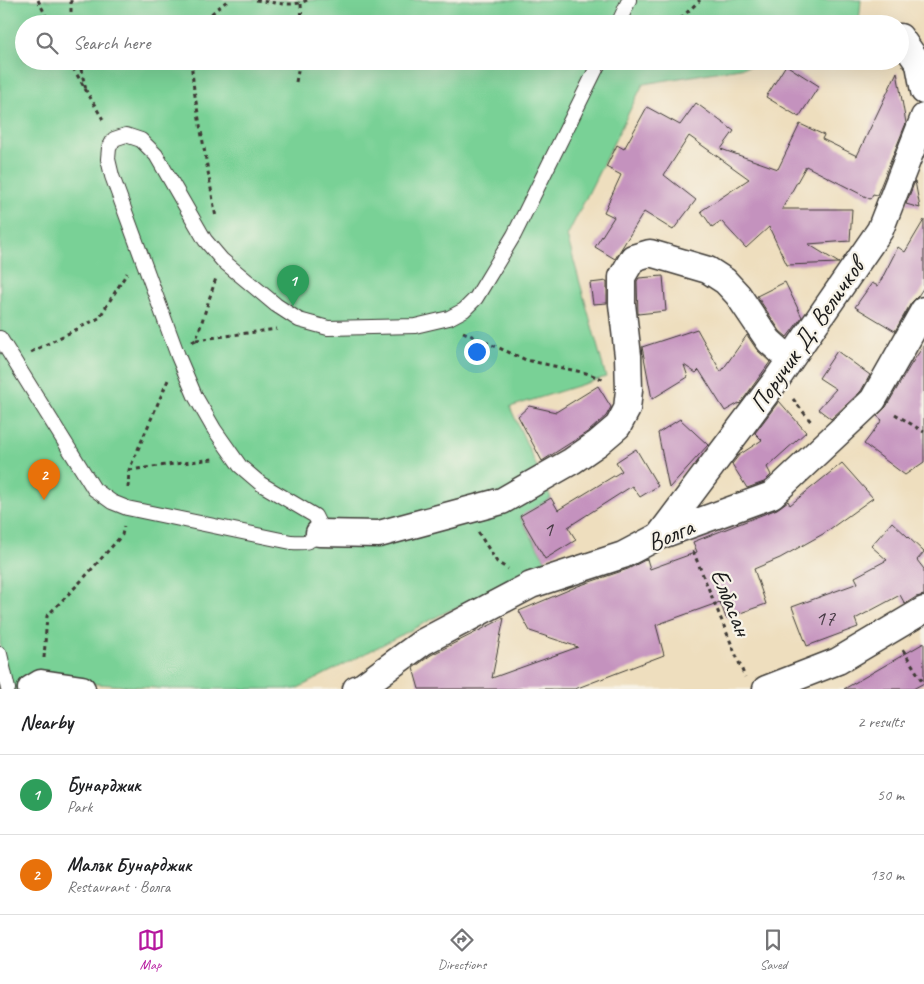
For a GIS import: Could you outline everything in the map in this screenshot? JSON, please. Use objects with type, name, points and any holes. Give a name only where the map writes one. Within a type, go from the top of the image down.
[{"type":"street","points":[[909,50],[919,64],[924,91]]},
{"type":"street","name":"Поручик Д. Величков","points":[[671,532],[880,230],[924,117]]},
{"type":"street","points":[[320,533],[379,534],[502,501],[544,478],[598,443],[618,426],[627,409],[629,390],[628,356],[622,304],[622,277],[633,258],[650,253],[708,270],[725,281],[738,295],[769,341],[783,369]]},
{"type":"street","name":"Волга","points":[[365,688],[423,642],[532,585],[623,555],[671,532],[772,494],[828,444],[873,400],[924,310]]},
{"type":"street","points":[[756,684],[838,661],[924,610]]},
{"type":"street","points":[[36,686],[82,689]]},
{"type":"lane","points":[[622,15],[629,0]]},
{"type":"lane","points":[[0,338],[94,489],[112,502],[127,508],[291,542],[307,543],[320,533],[318,522],[314,516],[260,484],[240,466],[214,430],[195,396],[178,356],[112,176],[108,159],[109,148],[114,139],[126,134],[141,140],[156,155],[205,240],[222,260],[276,305],[299,320],[328,328],[415,326],[448,318],[464,310],[476,298],[514,235],[596,70]]},
{"type":"lane","points":[[0,654],[8,689]]},
{"type":"path","points":[[38,0],[46,15]]},
{"type":"path","points":[[71,0],[71,15]]},
{"type":"path","points":[[210,15],[228,0]]},
{"type":"path","points":[[256,0],[300,4],[307,0]]},
{"type":"path","points":[[684,15],[700,0]]},
{"type":"path","points":[[300,4],[301,15]]},
{"type":"path","points":[[74,70],[114,139]]},
{"type":"path","points":[[82,70],[87,94]]},
{"type":"path","points":[[192,70],[216,222]]},
{"type":"path","points":[[296,82],[298,70]]},
{"type":"path","points":[[14,360],[100,318],[140,253]]},
{"type":"path","points":[[196,340],[222,260]]},
{"type":"path","points":[[448,318],[461,331],[526,360],[586,373],[629,390]]},
{"type":"path","points":[[36,686],[48,616],[122,535],[127,508],[129,470],[178,356],[186,346],[196,340],[284,328],[299,320]]},
{"type":"path","points":[[783,369],[828,444]]},
{"type":"path","points":[[873,400],[924,432]]},
{"type":"path","points":[[129,470],[233,456]]},
{"type":"path","points":[[462,513],[477,529],[497,562],[532,585]]},
{"type":"path","name":"Елбасан","points":[[671,532],[756,684]]},
{"type":"path","points":[[892,630],[924,684]]},
{"type":"green space","points":[[0,0],[861,0],[860,15],[15,15],[15,70],[728,70],[643,84],[567,236],[606,377],[510,407],[551,498],[520,517],[552,572],[448,611],[296,689],[171,689],[38,680],[25,689],[0,689]]},
{"type":"building","points":[[783,70],[794,70],[819,86],[799,117],[766,97]]},
{"type":"building","points":[[897,72],[906,123],[877,195],[873,194],[870,199],[806,166],[782,209],[852,209],[850,241],[808,244],[839,263],[787,265],[769,227],[746,248],[721,221],[712,227],[701,211],[749,179],[689,136],[664,175],[696,200],[673,230],[644,212],[615,259],[595,247],[614,217],[604,212],[621,175],[606,167],[617,145],[624,149],[647,107],[680,125],[696,103],[734,131],[721,149],[778,169],[800,124],[824,135],[822,139],[857,156]]},
{"type":"building","points":[[915,181],[920,208],[906,204]]},
{"type":"building","points":[[924,220],[924,287],[911,303],[895,331],[855,307],[872,283],[878,286],[898,247],[905,252]]},
{"type":"building","points":[[663,276],[666,311],[638,314],[637,281],[639,278]]},
{"type":"building","points":[[607,281],[607,303],[593,304],[590,283]]},
{"type":"building","points":[[785,282],[802,317],[787,337],[780,331],[757,296]]},
{"type":"building","points":[[697,329],[721,372],[747,335],[757,350],[770,362],[740,404],[725,411],[699,370],[696,373],[684,365],[688,377],[652,399],[642,347]]},
{"type":"building","points":[[924,345],[924,462],[905,475],[864,444],[882,420],[877,416],[886,407]]},
{"type":"building","points":[[837,351],[870,375],[861,391],[831,419],[818,409],[836,389],[819,378]]},
{"type":"building","points":[[598,386],[611,407],[606,416],[589,431],[542,461],[518,416],[529,406],[556,412]]},
{"type":"building","points":[[779,401],[806,432],[767,467],[771,475],[764,482],[747,488],[732,464],[739,455],[762,440],[755,433]]},
{"type":"building","points":[[680,419],[708,445],[669,488],[658,433]]},
{"type":"building","points":[[636,449],[658,486],[640,497],[632,486],[568,527],[576,540],[545,559],[520,516],[551,498],[558,510],[622,471],[616,462]]},
{"type":"building","points":[[842,463],[873,498],[823,534],[780,558],[754,569],[766,604],[726,618],[720,602],[656,625],[664,655],[575,689],[419,689],[413,668],[431,655],[504,618],[492,678],[578,647],[530,631],[519,611],[578,586],[628,569],[647,559],[650,569],[697,552],[693,542],[777,509],[788,501],[790,505]]},
{"type":"building","points":[[892,522],[924,552],[917,560],[924,569],[924,595],[916,597],[905,604],[900,595],[855,619],[858,627],[807,646],[792,607],[858,583],[855,577],[887,560],[871,546]]},
{"type":"building","points":[[924,643],[924,683],[913,689],[844,689]]},
{"type":"place","name":"Бунарджик","points":[[293,306]]},
{"type":"place","name":"Малък Бунарджик","points":[[44,500]]}]
